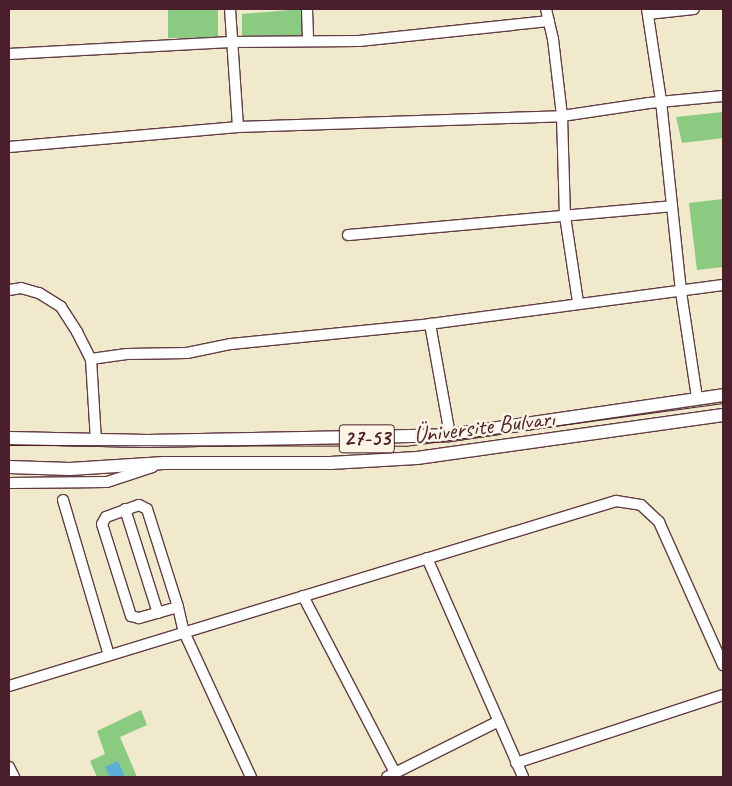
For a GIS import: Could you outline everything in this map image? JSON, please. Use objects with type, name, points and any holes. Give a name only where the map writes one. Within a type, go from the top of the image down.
[{"type":"main road","name":"Üniversite Bulvarı","points":[[9,438],[96,440],[357,439],[450,435],[723,395]]},
{"type":"main road","name":"Üniversite Bulvarı","points":[[9,467],[417,458],[723,415]]},
{"type":"street","points":[[230,9],[238,127]]},
{"type":"street","points":[[307,9],[308,41]]},
{"type":"street","points":[[546,9],[562,116],[565,216],[578,302]]},
{"type":"street","points":[[694,9],[647,11],[661,102],[681,292],[697,398]]},
{"type":"street","points":[[9,54],[231,42],[359,40],[549,22]]},
{"type":"street","points":[[9,147],[238,127],[562,116],[661,102],[723,96]]},
{"type":"street","points":[[348,235],[672,206]]},
{"type":"street","points":[[91,359],[127,354],[187,353],[230,344],[430,324],[578,302],[681,292],[723,285]]},
{"type":"street","points":[[9,290],[21,288],[39,293],[61,307],[91,359],[96,440]]},
{"type":"street","points":[[430,324],[450,435]]},
{"type":"street","points":[[9,483],[107,482],[159,465]]},
{"type":"street","points":[[63,500],[109,655]]},
{"type":"street","points":[[9,686],[608,503],[633,502],[648,510],[659,522],[723,665]]},
{"type":"street","points":[[178,607],[139,618],[131,616],[102,524],[106,516],[139,505],[147,509],[178,607],[184,632],[251,777]]},
{"type":"street","points":[[125,510],[158,613]]},
{"type":"street","points":[[427,558],[497,722],[523,777]]},
{"type":"street","points":[[303,596],[391,775],[497,722]]},
{"type":"street","points":[[516,764],[723,695]]},
{"type":"street","points":[[9,766],[14,777]]},
{"type":"green space","points":[[168,9],[218,9],[218,38],[168,38]]},
{"type":"green space","points":[[302,9],[303,38],[242,38],[242,14]]},
{"type":"green space","points":[[723,112],[723,138],[682,143],[676,117]]},
{"type":"green space","points":[[723,199],[723,267],[697,270],[689,203]]},
{"type":"green space","points":[[141,710],[147,725],[120,737],[137,777],[97,777],[90,761],[105,754],[97,731]]},
{"type":"water","points":[[118,761],[125,777],[110,777],[105,767]]},
{"type":"tram line","points":[[9,445],[405,446],[723,403]]}]
